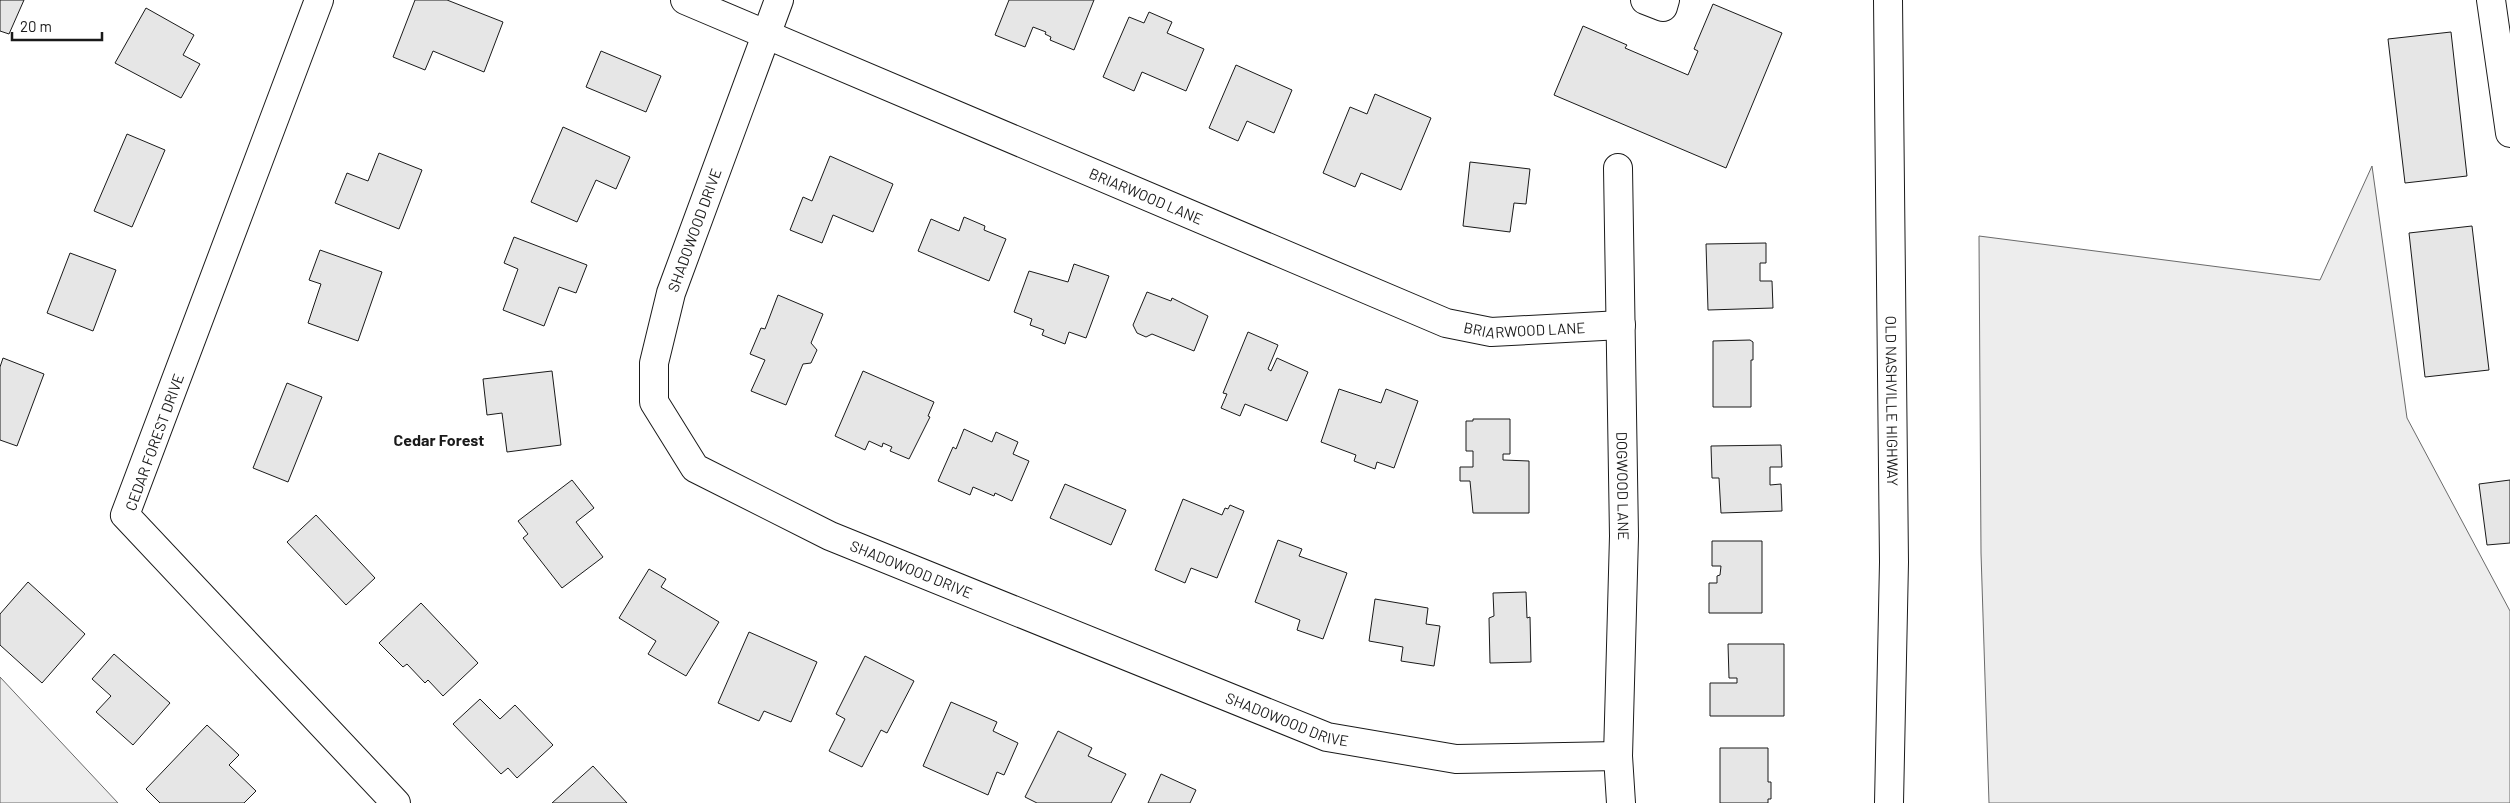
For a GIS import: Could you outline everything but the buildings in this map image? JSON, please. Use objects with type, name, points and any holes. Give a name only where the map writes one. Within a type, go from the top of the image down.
[{"type":"street","name":"CEDAR FOREST DRIVE","points":[[319,0],[125,515],[396,803]]},
{"type":"street","name":"BRIARWOOD LANE","points":[[685,0],[1446,323],[1491,332],[1621,325]]},
{"type":"street","name":"SHADOWOOD DRIVE","points":[[779,0],[671,293],[654,363],[654,402],[695,468],[830,536],[1327,737],[1456,759],[1618,756]]},
{"type":"street","points":[[1645,0],[1662,7],[1665,0]]},
{"type":"street","name":"OLD NASHVILLE HIGHWAY","points":[[1888,0],[1894,562],[1889,803]]},
{"type":"street","points":[[2491,0],[2510,133]]},
{"type":"street","name":"DOGWOOD LANE","points":[[1618,168],[1624,536],[1618,756],[1621,803]]},
{"type":"shaded area","points":[[2372,166],[2407,418],[2510,611],[2510,803],[1989,803],[1981,553],[1979,236],[2320,280]]},
{"type":"shaded area","points":[[0,677],[118,803],[0,803]]},
{"type":"district","name":"Cedar Forest","points":[[439,439]]}]
